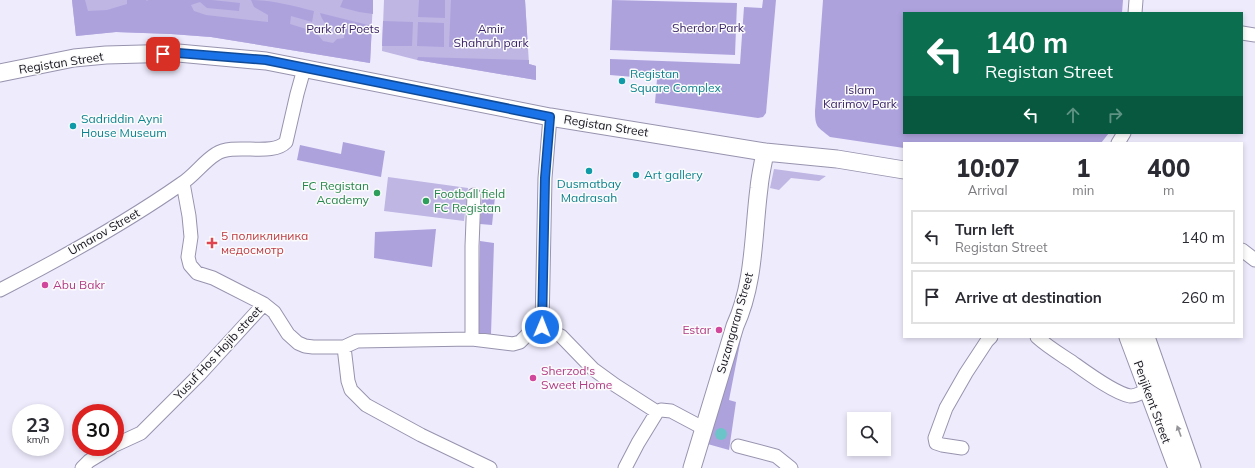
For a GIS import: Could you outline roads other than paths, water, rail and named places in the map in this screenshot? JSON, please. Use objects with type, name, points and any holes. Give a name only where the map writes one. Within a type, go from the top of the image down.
[{"type":"main road","name":"Registan Street","points":[[0,73],[85,57],[106,55],[178,53],[266,60],[550,117],[765,152],[837,159],[903,170]]},
{"type":"main road","name":"Suzangaran Street","points":[[692,468],[745,296],[752,264],[759,188],[765,152]]},
{"type":"main road","name":"Penjikent Street","points":[[1128,338],[1177,468]]},
{"type":"main road","name":"Penjikent Street","points":[[1146,338],[1192,468]]},
{"type":"street","points":[[1135,12],[1136,0]]},
{"type":"street","points":[[1243,33],[1255,35]]},
{"type":"street","name":"Umarov Street","points":[[0,290],[119,225],[183,183],[215,154],[224,150],[269,149],[283,146],[286,142],[304,68]]},
{"type":"street","points":[[542,327],[545,178],[550,117]]},
{"type":"street","name":"Yusuf Hos Hojib street","points":[[124,440],[141,432],[147,427],[199,375],[264,304],[213,278],[197,272],[190,265],[188,257],[191,236],[190,223],[183,183]]},
{"type":"street","points":[[472,339],[472,246],[474,195]]},
{"type":"street","points":[[1243,251],[1255,260]]},
{"type":"street","points":[[264,304],[274,312],[288,334],[305,346],[313,347],[344,347],[357,341],[472,339],[513,344],[520,342],[530,332],[542,327],[561,336],[593,369],[657,412]]},
{"type":"street","points":[[962,448],[942,445],[936,442],[935,438],[946,408],[966,372],[990,338]]},
{"type":"street","points":[[1038,338],[1046,345],[1100,381],[1120,392],[1131,396],[1148,390]]},
{"type":"street","points":[[344,347],[348,381],[352,390],[366,404],[473,464],[490,468]]},
{"type":"street","points":[[625,468],[657,412],[661,410],[671,411],[704,428]]},
{"type":"street","points":[[738,446],[776,456],[791,468]]},
{"type":"street","points":[[82,468],[97,456]]},
{"type":"place","name":"Registan Square Complex","points":[[622,81]]},
{"type":"place","name":"Sadriddin Ayni House Museum","points":[[73,126]]},
{"type":"place","name":"Dusmatbay Madrasah","points":[[589,171]]},
{"type":"place","name":"Art gallery","points":[[636,175]]},
{"type":"place","name":"FC Registan Academy","points":[[377,193]]},
{"type":"place","name":"Football field FC Registan","points":[[426,201]]},
{"type":"place","name":"5 поликлиника медосмотр","points":[[212,243]]},
{"type":"place","name":"Abu Bakr","points":[[45,285]]},
{"type":"place","name":"Estar","points":[[719,330]]},
{"type":"place","name":"Sherzod's Sweet Home","points":[[533,378]]},
{"type":"park label","name":"Sherdor Park","points":[[708,28]]},
{"type":"park label","name":"Park of Poets","points":[[343,29]]},
{"type":"park label","name":"Amir Shahruh park","points":[[491,36]]},
{"type":"park label","name":"Islam Karimov Park","points":[[860,97]]}]
